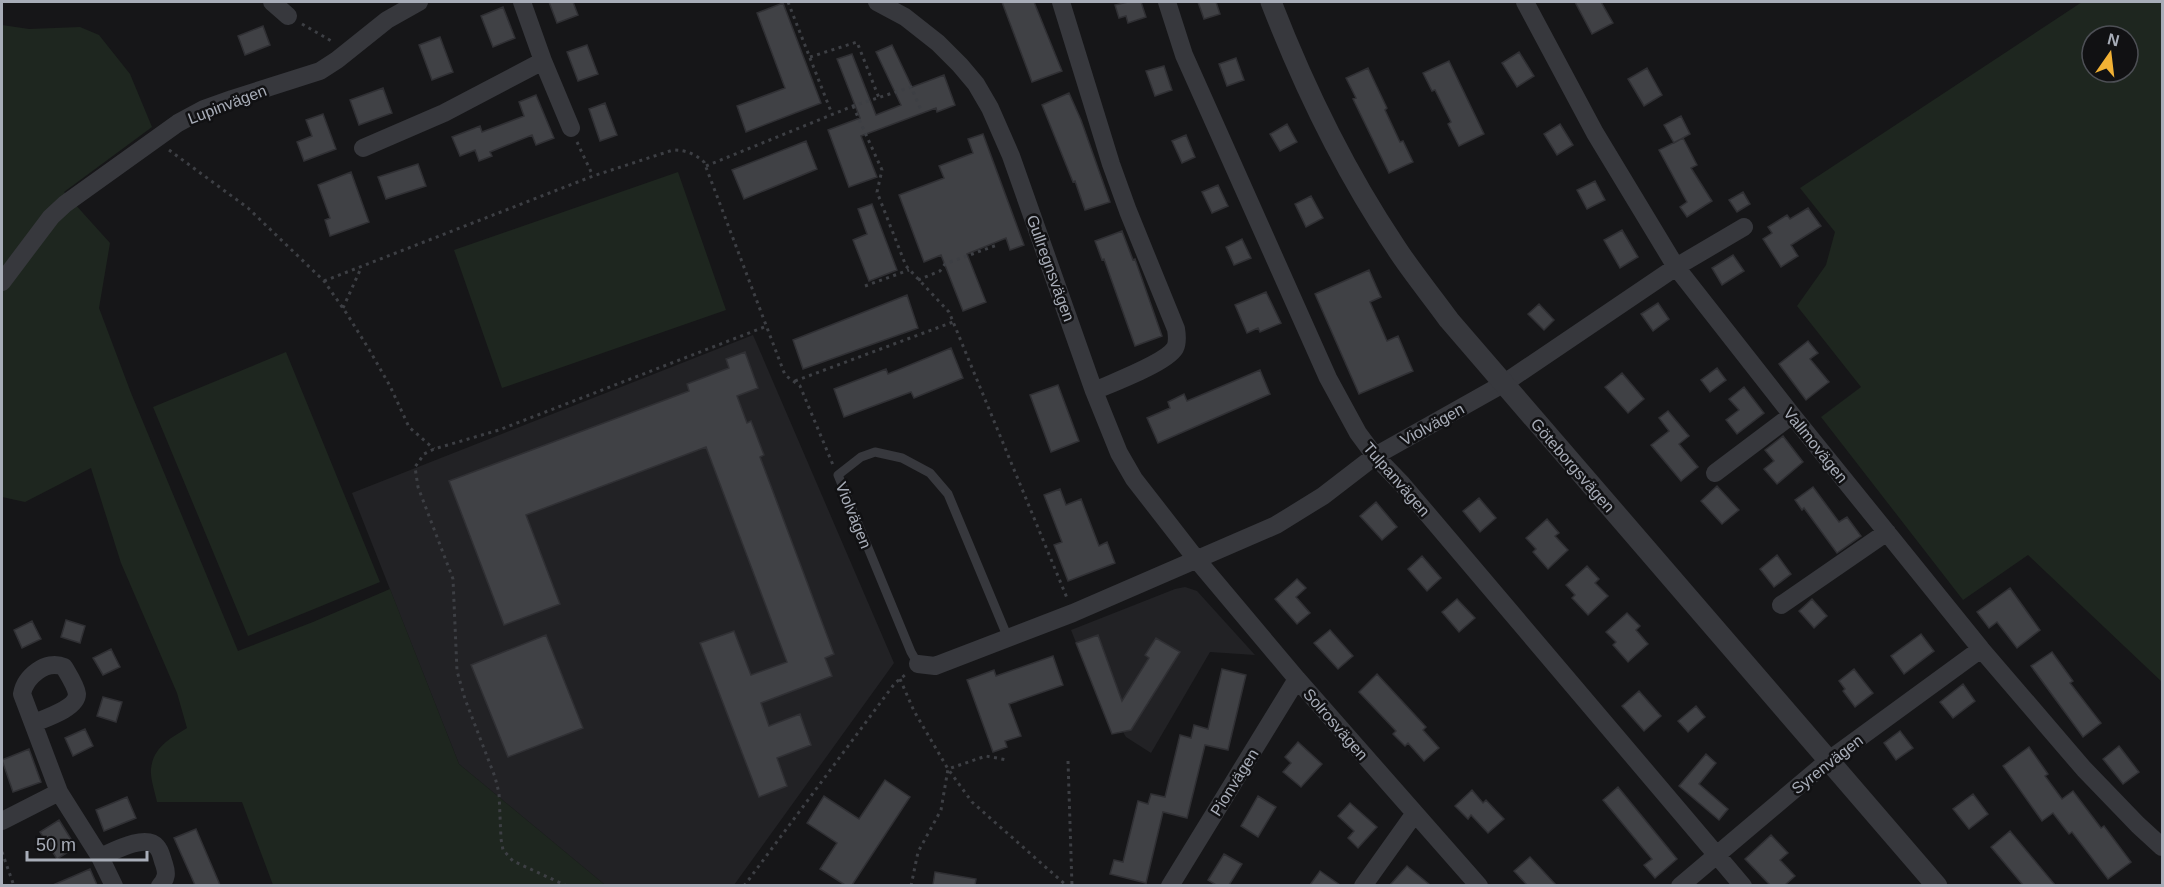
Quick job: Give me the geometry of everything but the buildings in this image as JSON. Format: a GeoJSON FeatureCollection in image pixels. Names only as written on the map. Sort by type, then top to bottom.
{"type":"FeatureCollection","features":[{"type":"Feature","properties":{"kind":"street"},"geometry":{"type":"LineString","coordinates":[[272,2],[288,16]]}},
{"type":"Feature","properties":{"kind":"street","name":"Lupinvägen"},"geometry":{"type":"LineString","coordinates":[[2,282],[51,217],[65,204],[178,123],[204,109],[320,71],[387,20],[419,2]]}},
{"type":"Feature","properties":{"kind":"street"},"geometry":{"type":"LineString","coordinates":[[522,2],[543,61],[571,128]]}},
{"type":"Feature","properties":{"kind":"street"},"geometry":{"type":"LineString","coordinates":[[1061,2],[1118,183],[1176,329],[1176,346],[1160,361],[1094,391]]}},
{"type":"Feature","properties":{"kind":"street","name":"Tulpanvägen"},"geometry":{"type":"LineString","coordinates":[[1167,2],[1184,56],[1328,378],[1358,433],[1375,456],[1402,484],[1743,885]]}},
{"type":"Feature","properties":{"kind":"street","name":"Göteborgsvägen"},"geometry":{"type":"LineString","coordinates":[[1270,2],[1290,50],[1355,183],[1395,247],[1449,320],[1937,885]]}},
{"type":"Feature","properties":{"kind":"street","name":"Vallmovägen"},"geometry":{"type":"LineString","coordinates":[[1525,2],[1595,133],[1676,267],[1792,416],[1981,649],[2084,769],[2138,825],[2163,847]]}},
{"type":"Feature","properties":{"kind":"street","name":"Gullregnsvägen"},"geometry":{"type":"LineString","coordinates":[[887,4],[923,30],[960,65],[976,84],[990,108],[1011,156],[1094,391],[1125,465],[1197,560]]}},
{"type":"Feature","properties":{"kind":"street"},"geometry":{"type":"LineString","coordinates":[[363,148],[444,113],[543,61]]}},
{"type":"Feature","properties":{"kind":"street","name":"Violvägen"},"geometry":{"type":"LineString","coordinates":[[918,664],[934,666],[1073,613],[1276,525],[1323,496],[1375,456],[1503,384],[1676,267],[1744,227]]}},
{"type":"Feature","properties":{"kind":"street"},"geometry":{"type":"LineString","coordinates":[[1714,473],[1792,416]]}},
{"type":"Feature","properties":{"kind":"street"},"geometry":{"type":"LineString","coordinates":[[1781,605],[1887,532]]}},
{"type":"Feature","properties":{"kind":"street","name":"Solrosvägen"},"geometry":{"type":"LineString","coordinates":[[1197,560],[1297,679],[1479,885]]}},
{"type":"Feature","properties":{"kind":"street","name":"Syrenvägen"},"geometry":{"type":"LineString","coordinates":[[1680,885],[1829,760],[1981,649]]}},
{"type":"Feature","properties":{"kind":"street","name":"Pionvägen"},"geometry":{"type":"LineString","coordinates":[[1170,885],[1297,679]]}},
{"type":"Feature","properties":{"kind":"street"},"geometry":{"type":"LineString","coordinates":[[34,723],[58,792],[100,856],[114,885]]}},
{"type":"Feature","properties":{"kind":"street"},"geometry":{"type":"LineString","coordinates":[[2,821],[58,792]]}},
{"type":"Feature","properties":{"kind":"street"},"geometry":{"type":"LineString","coordinates":[[1363,885],[1415,813]]}},
{"type":"Feature","properties":{"kind":"street"},"geometry":{"type":"LineString","coordinates":[[100,856],[134,843],[143,841],[151,843],[158,847],[166,872],[165,879],[160,885]]}},
{"type":"Feature","properties":{"kind":"lane","name":"Violvägen"},"geometry":{"type":"LineString","coordinates":[[918,664],[838,475],[861,457],[875,452],[902,458],[930,473],[948,494],[1008,638]]}},
{"type":"Feature","properties":{"kind":"path"},"geometry":{"type":"LineString","coordinates":[[788,2],[832,115]]}},
{"type":"Feature","properties":{"kind":"path"},"geometry":{"type":"LineString","coordinates":[[288,16],[348,51]]}},
{"type":"Feature","properties":{"kind":"path"},"geometry":{"type":"LineString","coordinates":[[809,58],[857,42],[879,98]]}},
{"type":"Feature","properties":{"kind":"path"},"geometry":{"type":"LineString","coordinates":[[706,166],[854,106],[912,87],[922,112]]}},
{"type":"Feature","properties":{"kind":"path"},"geometry":{"type":"LineString","coordinates":[[854,106],[882,170],[878,192],[906,266],[949,312],[1073,613]]}},
{"type":"Feature","properties":{"kind":"path"},"geometry":{"type":"LineString","coordinates":[[571,128],[593,176]]}},
{"type":"Feature","properties":{"kind":"path"},"geometry":{"type":"LineString","coordinates":[[157,139],[179,159],[262,220],[324,281],[390,386],[409,427],[434,449]]}},
{"type":"Feature","properties":{"kind":"path"},"geometry":{"type":"LineString","coordinates":[[324,281],[593,176],[673,150],[692,153],[706,166],[785,375],[800,386],[838,475]]}},
{"type":"Feature","properties":{"kind":"path"},"geometry":{"type":"LineString","coordinates":[[918,280],[940,271],[945,264],[997,245]]}},
{"type":"Feature","properties":{"kind":"path"},"geometry":{"type":"LineString","coordinates":[[343,308],[362,267]]}},
{"type":"Feature","properties":{"kind":"path"},"geometry":{"type":"LineString","coordinates":[[865,286],[909,270]]}},
{"type":"Feature","properties":{"kind":"path"},"geometry":{"type":"LineString","coordinates":[[794,382],[953,322]]}},
{"type":"Feature","properties":{"kind":"path"},"geometry":{"type":"LineString","coordinates":[[567,885],[513,861],[505,854],[501,845],[499,793],[495,777],[465,699],[457,671],[453,579],[415,473],[417,462],[424,454],[434,449],[499,430],[767,326]]}},
{"type":"Feature","properties":{"kind":"path"},"geometry":{"type":"LineString","coordinates":[[744,885],[895,683],[918,664]]}},
{"type":"Feature","properties":{"kind":"path"},"geometry":{"type":"LineString","coordinates":[[900,679],[914,711],[948,769],[972,802],[1067,885]]}},
{"type":"Feature","properties":{"kind":"path"},"geometry":{"type":"LineString","coordinates":[[948,769],[986,756],[1008,760]]}},
{"type":"Feature","properties":{"kind":"path"},"geometry":{"type":"LineString","coordinates":[[1068,761],[1072,885]]}},
{"type":"Feature","properties":{"kind":"path"},"geometry":{"type":"LineString","coordinates":[[910,885],[918,852],[940,810],[948,769]]}},
{"type":"Feature","properties":{"kind":"path"},"geometry":{"type":"LineString","coordinates":[[2,852],[14,885]]}},
{"type":"Feature","properties":{"kind":"shaded area"},"geometry":{"type":"Polygon","coordinates":[[[2082,2],[2162,2],[2162,682],[2028,555],[1963,600],[1821,417],[1861,387],[1797,306],[1826,265],[1835,232],[1800,188],[2082,2]]]}},
{"type":"Feature","properties":{"kind":"shaded area"},"geometry":{"type":"Polygon","coordinates":[[[2,25],[29,29],[80,27],[99,35],[130,74],[152,127],[64,192],[110,243],[99,308],[131,393],[238,651],[390,589],[459,764],[605,885],[273,885],[242,802],[157,802],[151,777],[152,761],[164,744],[187,728],[177,693],[121,563],[91,468],[25,502],[2,497],[2,25]]]}},
{"type":"Feature","properties":{"kind":"shaded area"},"geometry":{"type":"Polygon","coordinates":[[[678,172],[726,310],[502,388],[454,250],[678,172]]]}},
{"type":"Feature","properties":{"kind":"shaded area"},"geometry":{"type":"Polygon","coordinates":[[[753,335],[894,663],[734,885],[605,885],[459,764],[352,493],[753,335]]]}},
{"type":"Feature","properties":{"kind":"shaded area"},"geometry":{"type":"Polygon","coordinates":[[[286,352],[380,582],[248,636],[153,407],[286,352]]]}},
{"type":"Feature","properties":{"kind":"shaded area"},"geometry":{"type":"Polygon","coordinates":[[[1185,587],[1197,591],[1255,655],[1210,652],[1151,753],[1126,737],[1123,732],[1112,734],[1071,630],[1185,587]]]}}]}
